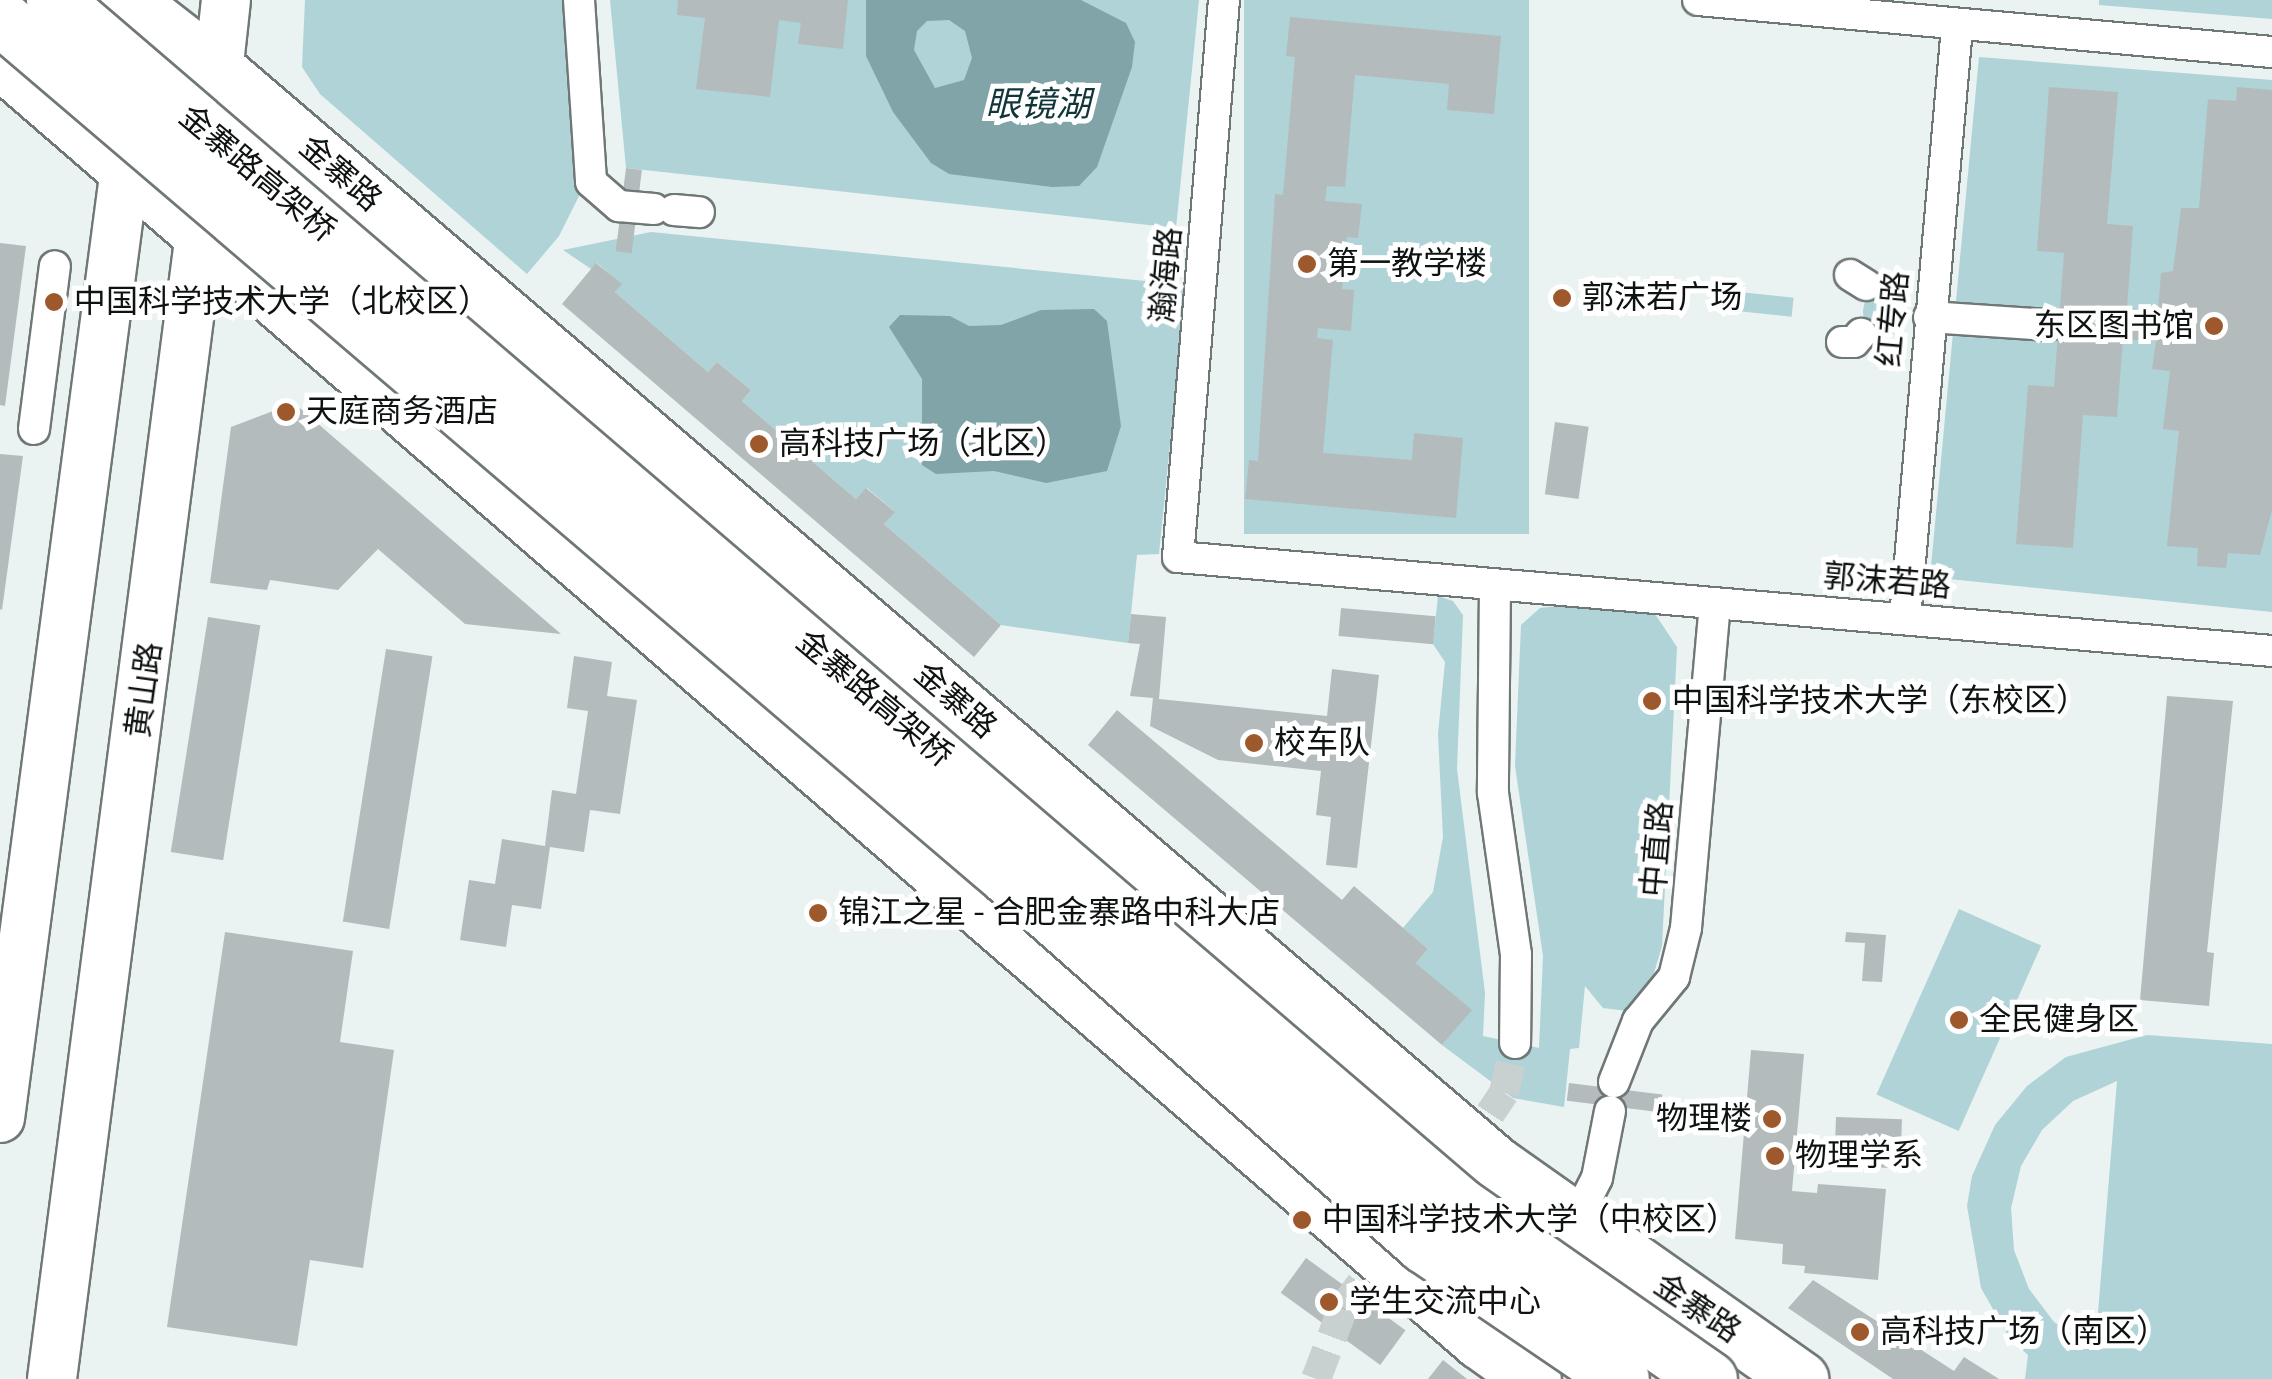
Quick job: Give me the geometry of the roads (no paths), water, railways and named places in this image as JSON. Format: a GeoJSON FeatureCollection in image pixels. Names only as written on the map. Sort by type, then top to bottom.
{"type":"FeatureCollection","features":[{"type":"Feature","properties":{"kind":"highway","name":"金寨路高架桥"},"geometry":{"type":"LineString","coordinates":[[54,0],[1458,1204],[1708,1379]]}},
{"type":"Feature","properties":{"kind":"highway","name":"金寨路"},"geometry":{"type":"LineString","coordinates":[[138,4],[1439,1117],[1575,1225],[1800,1379]]}},
{"type":"Feature","properties":{"kind":"highway","name":"金寨路高架桥"},"geometry":{"type":"LineString","coordinates":[[0,17],[1009,878],[1424,1245],[1621,1379]]}},
{"type":"Feature","properties":{"kind":"highway"},"geometry":{"type":"LineString","coordinates":[[0,60],[1480,1341],[1532,1379]]}},
{"type":"Feature","properties":{"kind":"main road","name":"黄山路"},"geometry":{"type":"LineString","coordinates":[[52,1379],[201,233],[226,0]]}},
{"type":"Feature","properties":{"kind":"main road"},"geometry":{"type":"LineString","coordinates":[[0,1118],[126,168],[138,4]]}},
{"type":"Feature","properties":{"kind":"street"},"geometry":{"type":"LineString","coordinates":[[579,0],[591,182],[619,206],[676,210]]}},
{"type":"Feature","properties":{"kind":"street","name":"瀚海路"},"geometry":{"type":"LineString","coordinates":[[1178,556],[1224,0]]}},
{"type":"Feature","properties":{"kind":"street"},"geometry":{"type":"LineString","coordinates":[[1698,0],[1956,27],[2272,52]]}},
{"type":"Feature","properties":{"kind":"street","name":"红专路"},"geometry":{"type":"LineString","coordinates":[[1905,618],[1956,27]]}},
{"type":"Feature","properties":{"kind":"street"},"geometry":{"type":"LineString","coordinates":[[34,428],[55,266]]}},
{"type":"Feature","properties":{"kind":"street"},"geometry":{"type":"LineString","coordinates":[[1929,317],[2049,325]]}},
{"type":"Feature","properties":{"kind":"street","name":"郭沫若路"},"geometry":{"type":"LineString","coordinates":[[1178,556],[1495,587],[2272,651]]}},
{"type":"Feature","properties":{"kind":"street"},"geometry":{"type":"LineString","coordinates":[[1495,587],[1493,793],[1516,954],[1515,1043]]}},
{"type":"Feature","properties":{"kind":"street","name":"中直路"},"geometry":{"type":"LineString","coordinates":[[1480,1341],[1575,1225],[1597,1178],[1612,1096],[1638,1020],[1674,977],[1686,928],[1715,603]]}},
{"type":"Feature","properties":{"kind":"water","name":"眼镜湖"},"geometry":{"type":"Polygon","coordinates":[[[866,0],[1081,0],[1126,23],[1135,42],[1132,67],[1097,167],[1079,186],[1052,187],[949,174],[931,163],[893,112],[866,56],[866,0]],[[949,20],[927,21],[917,31],[914,50],[935,88],[964,80],[972,58],[965,31],[949,20]]]}},
{"type":"Feature","properties":{"kind":"water"},"geometry":{"type":"Polygon","coordinates":[[[1611,281],[1684,287],[1682,304],[1610,298],[1611,281]]]}},
{"type":"Feature","properties":{"kind":"water"},"geometry":{"type":"Polygon","coordinates":[[[1094,309],[1107,321],[1121,426],[1107,471],[1046,483],[994,471],[936,474],[922,465],[922,379],[889,327],[900,315],[950,316],[969,326],[1001,325],[1041,310],[1094,309]]]}},
{"type":"Feature","properties":{"kind":"tunnel"},"geometry":{"type":"LineString","coordinates":[[1465,1151],[1504,1093],[1515,1043]]}},
{"type":"Feature","properties":{"kind":"tunnel"},"geometry":{"type":"LineString","coordinates":[[1316,1379],[1343,1308],[1389,1246]]}},
{"type":"Feature","properties":{"kind":"place","name":"第一教学楼"},"geometry":{"type":"Point","coordinates":[1307,264]}},
{"type":"Feature","properties":{"kind":"place","name":"郭沫若广场"},"geometry":{"type":"Point","coordinates":[1562,298]}},
{"type":"Feature","properties":{"kind":"place","name":"中国科学技术大学（北校区）"},"geometry":{"type":"Point","coordinates":[54,302]}},
{"type":"Feature","properties":{"kind":"place","name":"东区图书馆"},"geometry":{"type":"Point","coordinates":[2214,326]}},
{"type":"Feature","properties":{"kind":"place","name":"天庭商务酒店"},"geometry":{"type":"Point","coordinates":[286,412]}},
{"type":"Feature","properties":{"kind":"place","name":"高科技广场（北区）"},"geometry":{"type":"Point","coordinates":[759,444]}},
{"type":"Feature","properties":{"kind":"place","name":"中国科学技术大学（东校区）"},"geometry":{"type":"Point","coordinates":[1652,701]}},
{"type":"Feature","properties":{"kind":"place","name":"校车队"},"geometry":{"type":"Point","coordinates":[1254,743]}},
{"type":"Feature","properties":{"kind":"place","name":"锦江之星 - 合肥金寨路中科大店"},"geometry":{"type":"Point","coordinates":[818,913]}},
{"type":"Feature","properties":{"kind":"place","name":"全民健身区"},"geometry":{"type":"Point","coordinates":[1959,1020]}},
{"type":"Feature","properties":{"kind":"place","name":"物理楼"},"geometry":{"type":"Point","coordinates":[1772,1119]}},
{"type":"Feature","properties":{"kind":"place","name":"物理学系"},"geometry":{"type":"Point","coordinates":[1775,1156]}},
{"type":"Feature","properties":{"kind":"place","name":"中国科学技术大学（中校区）"},"geometry":{"type":"Point","coordinates":[1302,1220]}},
{"type":"Feature","properties":{"kind":"place","name":"学生交流中心"},"geometry":{"type":"Point","coordinates":[1329,1302]}},
{"type":"Feature","properties":{"kind":"place","name":"高科技广场（南区）"},"geometry":{"type":"Point","coordinates":[1860,1332]}}]}
